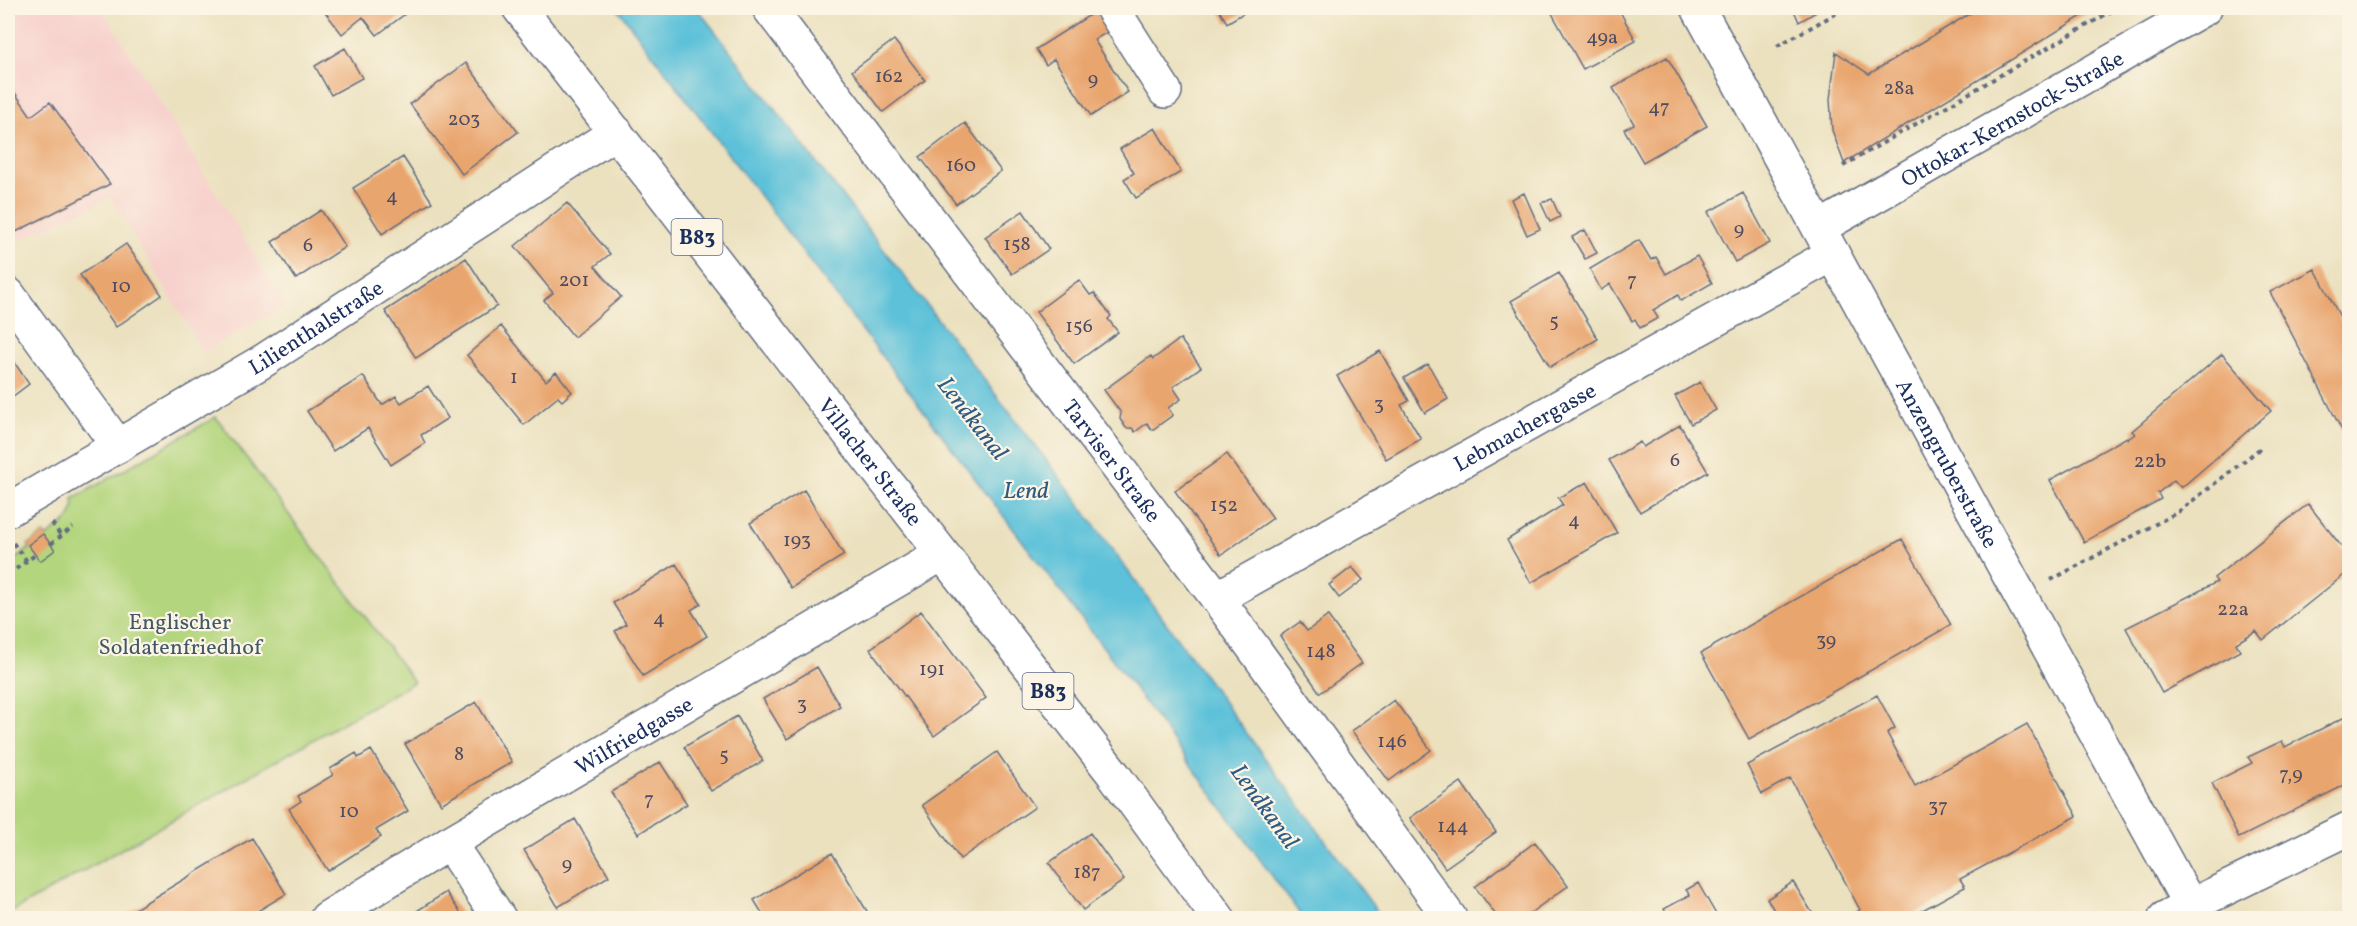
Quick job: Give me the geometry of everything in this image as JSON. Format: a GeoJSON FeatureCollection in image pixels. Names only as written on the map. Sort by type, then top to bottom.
{"type":"FeatureCollection","features":[{"type":"Feature","properties":{"kind":"street","name":"Villacher Straße"},"geometry":{"type":"LineString","coordinates":[[519,8],[1114,775],[1218,918]]}},
{"type":"Feature","properties":{"kind":"street","name":"Tarviser Straße"},"geometry":{"type":"LineString","coordinates":[[770,8],[1217,598],[1450,918]]}},
{"type":"Feature","properties":{"kind":"street"},"geometry":{"type":"LineString","coordinates":[[1112,8],[1165,91]]}},
{"type":"Feature","properties":{"kind":"street","name":"Anzengruberstraße"},"geometry":{"type":"LineString","coordinates":[[1698,8],[2020,597],[2184,914]]}},
{"type":"Feature","properties":{"kind":"street","name":"Ottokar-Kernstock-Straße"},"geometry":{"type":"LineString","coordinates":[[1826,241],[2205,8]]}},
{"type":"Feature","properties":{"kind":"street","name":"Lilienthalstraße"},"geometry":{"type":"LineString","coordinates":[[8,510],[263,361],[616,132]]}},
{"type":"Feature","properties":{"kind":"street","name":"Lebmachergasse"},"geometry":{"type":"LineString","coordinates":[[1217,598],[1826,241]]}},
{"type":"Feature","properties":{"kind":"street"},"geometry":{"type":"LineString","coordinates":[[8,294],[118,446]]}},
{"type":"Feature","properties":{"kind":"street","name":"Wilfriedgasse"},"geometry":{"type":"LineString","coordinates":[[327,918],[449,843],[942,554]]}},
{"type":"Feature","properties":{"kind":"street"},"geometry":{"type":"LineString","coordinates":[[2184,914],[2349,828]]}},
{"type":"Feature","properties":{"kind":"street"},"geometry":{"type":"LineString","coordinates":[[449,843],[499,918]]}},
{"type":"Feature","properties":{"kind":"path"},"geometry":{"type":"LineString","coordinates":[[1777,46],[1846,8]]}},
{"type":"Feature","properties":{"kind":"path"},"geometry":{"type":"LineString","coordinates":[[1843,166],[2117,8]]}},
{"type":"Feature","properties":{"kind":"path"},"geometry":{"type":"LineString","coordinates":[[2020,597],[2178,512],[2262,447]]}},
{"type":"Feature","properties":{"kind":"path"},"geometry":{"type":"LineString","coordinates":[[51,544],[73,527]]}},
{"type":"Feature","properties":{"kind":"path"},"geometry":{"type":"LineString","coordinates":[[8,535],[27,561]]}},
{"type":"Feature","properties":{"kind":"path"},"geometry":{"type":"LineString","coordinates":[[16,569],[35,555]]}},
{"type":"Feature","properties":{"kind":"shaded area"},"geometry":{"type":"Polygon","coordinates":[[[8,8],[102,8],[286,306],[203,352],[111,198],[8,245],[8,8]]]}},
{"type":"Feature","properties":{"kind":"green space","name":"Englischer Soldatenfriedhof"},"geometry":{"type":"Polygon","coordinates":[[[216,417],[414,682],[13,911],[8,904],[8,564],[30,548],[28,545],[43,534],[46,537],[70,517],[74,506],[73,499],[216,417]]]}},
{"type":"Feature","properties":{"kind":"water","name":"Lend"},"geometry":{"type":"Polygon","coordinates":[[[617,8],[697,8],[1054,470],[1382,918],[1303,918],[1132,685],[617,8]]]}},
{"type":"Feature","properties":{"kind":"building"},"geometry":{"type":"Polygon","coordinates":[[[322,8],[413,8],[377,35],[363,17],[342,34],[322,8]]]}},
{"type":"Feature","properties":{"kind":"building"},"geometry":{"type":"Polygon","coordinates":[[[1218,8],[1252,8],[1227,23],[1218,8]]]}},
{"type":"Feature","properties":{"kind":"building"},"geometry":{"type":"Polygon","coordinates":[[[1549,8],[1618,8],[1636,41],[1583,69],[1549,8]]]}},
{"type":"Feature","properties":{"kind":"building"},"geometry":{"type":"Polygon","coordinates":[[[1793,8],[1823,8],[1799,22],[1793,8]]]}},
{"type":"Feature","properties":{"kind":"building"},"geometry":{"type":"Polygon","coordinates":[[[1979,8],[2095,8],[1844,163],[1832,130],[1830,99],[1836,52],[1869,74],[1979,8]]]}},
{"type":"Feature","properties":{"kind":"building"},"geometry":{"type":"Polygon","coordinates":[[[1096,11],[1109,31],[1094,40],[1128,92],[1091,116],[1054,59],[1046,65],[1036,49],[1096,11]]]}},
{"type":"Feature","properties":{"kind":"building"},"geometry":{"type":"Polygon","coordinates":[[[894,40],[925,80],[883,112],[852,71],[894,40]]]}},
{"type":"Feature","properties":{"kind":"building"},"geometry":{"type":"Polygon","coordinates":[[[345,48],[362,78],[331,95],[315,66],[345,48]]]}},
{"type":"Feature","properties":{"kind":"building"},"geometry":{"type":"Polygon","coordinates":[[[1667,57],[1707,126],[1643,162],[1624,129],[1634,124],[1613,88],[1667,57]]]}},
{"type":"Feature","properties":{"kind":"building"},"geometry":{"type":"Polygon","coordinates":[[[466,63],[518,132],[462,174],[410,104],[466,63]]]}},
{"type":"Feature","properties":{"kind":"building"},"geometry":{"type":"Polygon","coordinates":[[[8,83],[31,116],[50,102],[110,184],[8,236],[8,83]]]}},
{"type":"Feature","properties":{"kind":"building"},"geometry":{"type":"Polygon","coordinates":[[[965,123],[1001,171],[956,204],[920,157],[965,123]]]}},
{"type":"Feature","properties":{"kind":"building"},"geometry":{"type":"Polygon","coordinates":[[[1155,128],[1181,172],[1136,198],[1124,179],[1134,173],[1120,149],[1155,128]]]}},
{"type":"Feature","properties":{"kind":"building"},"geometry":{"type":"Polygon","coordinates":[[[403,157],[432,202],[382,234],[353,188],[403,157]]]}},
{"type":"Feature","properties":{"kind":"building"},"geometry":{"type":"Polygon","coordinates":[[[1524,193],[1540,229],[1527,235],[1511,199],[1524,193]]]}},
{"type":"Feature","properties":{"kind":"building"},"geometry":{"type":"Polygon","coordinates":[[[1743,193],[1770,243],[1735,262],[1708,212],[1743,193]]]}},
{"type":"Feature","properties":{"kind":"building"},"geometry":{"type":"Polygon","coordinates":[[[1552,199],[1560,217],[1550,222],[1541,203],[1552,199]]]}},
{"type":"Feature","properties":{"kind":"building"},"geometry":{"type":"Polygon","coordinates":[[[567,203],[610,254],[595,266],[621,297],[574,337],[544,300],[553,293],[515,246],[567,203]]]}},
{"type":"Feature","properties":{"kind":"building"},"geometry":{"type":"Polygon","coordinates":[[[321,210],[345,247],[296,279],[272,242],[321,210]]]}},
{"type":"Feature","properties":{"kind":"building"},"geometry":{"type":"Polygon","coordinates":[[[1023,211],[1049,249],[1012,274],[985,237],[1023,211]]]}},
{"type":"Feature","properties":{"kind":"building"},"geometry":{"type":"Polygon","coordinates":[[[1585,230],[1597,253],[1585,259],[1572,237],[1585,230]]]}},
{"type":"Feature","properties":{"kind":"building"},"geometry":{"type":"Polygon","coordinates":[[[1639,240],[1651,260],[1656,257],[1666,274],[1697,256],[1712,283],[1681,301],[1678,295],[1653,310],[1658,318],[1640,328],[1635,319],[1632,321],[1610,284],[1601,290],[1590,269],[1639,240]]]}},
{"type":"Feature","properties":{"kind":"building"},"geometry":{"type":"Polygon","coordinates":[[[126,244],[162,295],[116,327],[80,275],[126,244]]]}},
{"type":"Feature","properties":{"kind":"building"},"geometry":{"type":"Polygon","coordinates":[[[466,258],[497,306],[416,358],[385,311],[466,258]]]}},
{"type":"Feature","properties":{"kind":"building"},"geometry":{"type":"Polygon","coordinates":[[[2315,269],[2349,334],[2349,444],[2270,292],[2315,269]]]}},
{"type":"Feature","properties":{"kind":"building"},"geometry":{"type":"Polygon","coordinates":[[[1559,273],[1598,339],[1550,367],[1511,301],[1559,273]]]}},
{"type":"Feature","properties":{"kind":"building"},"geometry":{"type":"Polygon","coordinates":[[[1079,280],[1090,295],[1094,293],[1111,316],[1108,319],[1118,332],[1074,364],[1036,312],[1079,280]]]}},
{"type":"Feature","properties":{"kind":"building"},"geometry":{"type":"Polygon","coordinates":[[[501,326],[546,381],[556,372],[572,392],[562,401],[558,397],[524,425],[467,355],[501,326]]]}},
{"type":"Feature","properties":{"kind":"building"},"geometry":{"type":"Polygon","coordinates":[[[1180,339],[1201,367],[1173,387],[1181,399],[1168,408],[1173,415],[1152,430],[1147,423],[1135,432],[1132,428],[1126,428],[1120,419],[1121,413],[1104,390],[1151,356],[1153,359],[1180,339]]]}},
{"type":"Feature","properties":{"kind":"building"},"geometry":{"type":"Polygon","coordinates":[[[1380,351],[1409,401],[1401,405],[1421,439],[1386,459],[1337,376],[1380,351]]]}},
{"type":"Feature","properties":{"kind":"building"},"geometry":{"type":"Polygon","coordinates":[[[8,353],[29,384],[8,400],[8,353]]]}},
{"type":"Feature","properties":{"kind":"building"},"geometry":{"type":"Polygon","coordinates":[[[2222,354],[2271,411],[2181,488],[2174,480],[2158,493],[2161,499],[2084,542],[2050,480],[2135,434],[2132,431],[2222,354]]]}},
{"type":"Feature","properties":{"kind":"building"},"geometry":{"type":"Polygon","coordinates":[[[1428,364],[1448,399],[1425,413],[1404,378],[1428,364]]]}},
{"type":"Feature","properties":{"kind":"building"},"geometry":{"type":"Polygon","coordinates":[[[363,376],[382,405],[396,396],[401,403],[428,386],[448,418],[421,435],[425,443],[391,465],[368,428],[333,451],[307,411],[363,376]]]}},
{"type":"Feature","properties":{"kind":"building"},"geometry":{"type":"Polygon","coordinates":[[[1700,382],[1716,410],[1691,424],[1675,396],[1700,382]]]}},
{"type":"Feature","properties":{"kind":"building"},"geometry":{"type":"Polygon","coordinates":[[[1680,425],[1708,472],[1640,512],[1609,460],[1640,442],[1643,447],[1680,425]]]}},
{"type":"Feature","properties":{"kind":"building"},"geometry":{"type":"Polygon","coordinates":[[[1227,454],[1273,518],[1221,555],[1175,491],[1227,454]]]}},
{"type":"Feature","properties":{"kind":"building"},"geometry":{"type":"Polygon","coordinates":[[[1587,482],[1617,533],[1531,583],[1507,540],[1563,505],[1558,498],[1587,482]]]}},
{"type":"Feature","properties":{"kind":"building"},"geometry":{"type":"Polygon","coordinates":[[[804,490],[844,555],[791,588],[750,523],[804,490]]]}},
{"type":"Feature","properties":{"kind":"building"},"geometry":{"type":"Polygon","coordinates":[[[2308,504],[2349,556],[2349,571],[2263,640],[2256,631],[2236,643],[2240,651],[2162,693],[2126,628],[2217,582],[2214,578],[2308,504]]]}},
{"type":"Feature","properties":{"kind":"building"},"geometry":{"type":"Polygon","coordinates":[[[43,534],[55,550],[40,561],[28,545],[43,534]]]}},
{"type":"Feature","properties":{"kind":"building"},"geometry":{"type":"Polygon","coordinates":[[[1902,539],[1951,625],[1749,739],[1701,653],[1902,539]]]}},
{"type":"Feature","properties":{"kind":"building"},"geometry":{"type":"Polygon","coordinates":[[[676,564],[701,604],[691,610],[707,636],[643,676],[615,631],[626,624],[613,603],[676,564]]]}},
{"type":"Feature","properties":{"kind":"building"},"geometry":{"type":"Polygon","coordinates":[[[1352,567],[1363,580],[1339,598],[1329,585],[1352,567]]]}},
{"type":"Feature","properties":{"kind":"building"},"geometry":{"type":"Polygon","coordinates":[[[921,611],[986,698],[934,736],[870,649],[921,611]]]}},
{"type":"Feature","properties":{"kind":"building"},"geometry":{"type":"Polygon","coordinates":[[[1328,616],[1362,663],[1320,693],[1280,636],[1300,622],[1307,631],[1328,616]]]}},
{"type":"Feature","properties":{"kind":"building"},"geometry":{"type":"Polygon","coordinates":[[[817,667],[840,706],[787,739],[763,699],[817,667]]]}},
{"type":"Feature","properties":{"kind":"building"},"geometry":{"type":"Polygon","coordinates":[[[1877,695],[1895,728],[1887,733],[1915,786],[2027,724],[2077,816],[1960,879],[1965,887],[1908,918],[1847,918],[1860,910],[1790,778],[1762,794],[1747,765],[1877,695]]]}},
{"type":"Feature","properties":{"kind":"building"},"geometry":{"type":"Polygon","coordinates":[[[1394,700],[1431,750],[1389,781],[1352,731],[1394,700]]]}},
{"type":"Feature","properties":{"kind":"building"},"geometry":{"type":"Polygon","coordinates":[[[476,702],[512,762],[441,804],[405,744],[476,702]]]}},
{"type":"Feature","properties":{"kind":"building"},"geometry":{"type":"Polygon","coordinates":[[[2349,715],[2349,783],[2239,838],[2212,783],[2252,763],[2248,757],[2282,741],[2285,747],[2349,715]]]}},
{"type":"Feature","properties":{"kind":"building"},"geometry":{"type":"Polygon","coordinates":[[[737,716],[763,761],[711,791],[684,747],[737,716]]]}},
{"type":"Feature","properties":{"kind":"building"},"geometry":{"type":"Polygon","coordinates":[[[371,750],[408,811],[376,830],[381,837],[328,871],[289,809],[301,801],[298,796],[333,775],[330,769],[356,753],[358,758],[371,750]]]}},
{"type":"Feature","properties":{"kind":"building"},"geometry":{"type":"Polygon","coordinates":[[[997,752],[1035,807],[960,859],[922,805],[997,752]]]}},
{"type":"Feature","properties":{"kind":"building"},"geometry":{"type":"Polygon","coordinates":[[[660,762],[687,804],[638,834],[611,792],[660,762]]]}},
{"type":"Feature","properties":{"kind":"building"},"geometry":{"type":"Polygon","coordinates":[[[1461,782],[1496,832],[1445,868],[1410,818],[1461,782]]]}},
{"type":"Feature","properties":{"kind":"building"},"geometry":{"type":"Polygon","coordinates":[[[575,819],[609,876],[558,907],[524,850],[575,819]]]}},
{"type":"Feature","properties":{"kind":"building"},"geometry":{"type":"Polygon","coordinates":[[[1090,833],[1124,880],[1083,910],[1049,863],[1090,833]]]}},
{"type":"Feature","properties":{"kind":"building"},"geometry":{"type":"Polygon","coordinates":[[[252,838],[286,894],[246,918],[120,918],[252,838]]]}},
{"type":"Feature","properties":{"kind":"building"},"geometry":{"type":"Polygon","coordinates":[[[1535,842],[1568,886],[1523,918],[1498,918],[1475,887],[1535,842]]]}},
{"type":"Feature","properties":{"kind":"building"},"geometry":{"type":"Polygon","coordinates":[[[832,853],[868,913],[859,918],[765,918],[754,900],[832,853]]]}},
{"type":"Feature","properties":{"kind":"building"},"geometry":{"type":"Polygon","coordinates":[[[1793,882],[1813,914],[1805,918],[1779,918],[1767,899],[1793,882]]]}},
{"type":"Feature","properties":{"kind":"building"},"geometry":{"type":"Polygon","coordinates":[[[1698,883],[1718,918],[1669,918],[1664,909],[1690,895],[1686,890],[1698,883]]]}},
{"type":"Feature","properties":{"kind":"building"},"geometry":{"type":"Polygon","coordinates":[[[446,892],[464,918],[406,918],[446,892]]]}},
{"type":"Feature","properties":{"kind":"water label","name":"Lendkanal"},"geometry":{"type":"Point","coordinates":[973,418]}},
{"type":"Feature","properties":{"kind":"water label","name":"Lendkanal"},"geometry":{"type":"Point","coordinates":[1265,806]}}]}
